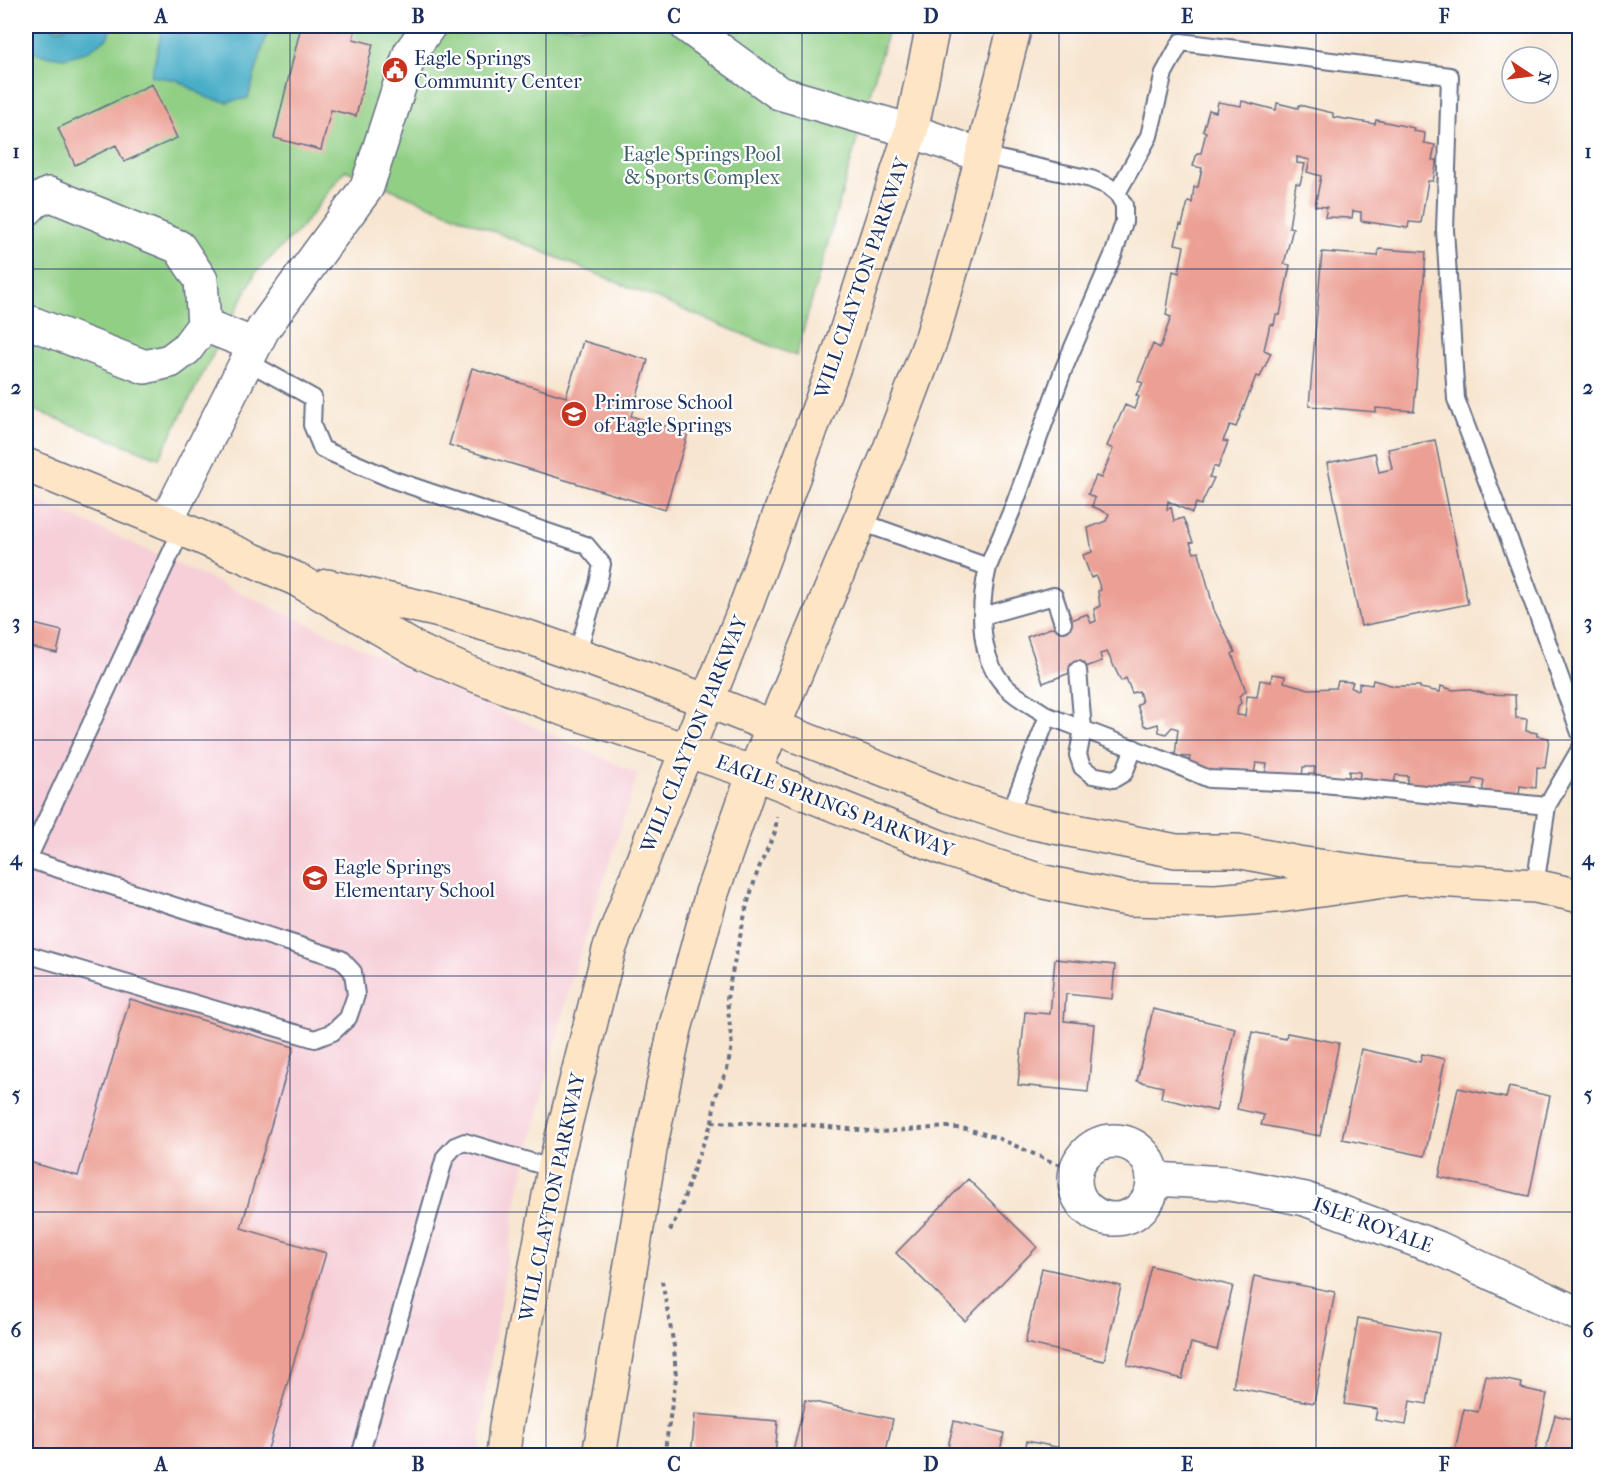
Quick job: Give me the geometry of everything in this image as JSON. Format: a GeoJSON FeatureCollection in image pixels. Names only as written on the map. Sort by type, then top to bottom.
{"type":"FeatureCollection","features":[{"type":"Feature","properties":{"kind":"main road","name":"WILL CLAYTON PARKWAY"},"geometry":{"type":"LineString","coordinates":[[503,1455],[506,1426],[554,1169],[609,950],[652,836],[744,611],[838,356],[911,131],[933,26]]}},
{"type":"Feature","properties":{"kind":"main road"},"geometry":{"type":"LineString","coordinates":[[599,1455],[651,1144],[675,1029],[712,893],[754,773],[889,451],[932,337],[964,227],[1015,26]]}},
{"type":"Feature","properties":{"kind":"main road","name":"EAGLE SPRINGS PARKWAY"},"geometry":{"type":"LineString","coordinates":[[26,465],[174,525],[296,579],[421,652],[561,708],[754,773],[950,851],[1044,882],[1127,899],[1216,901],[1275,896],[1405,878]]}},
{"type":"Feature","properties":{"kind":"main road","name":"EAGLE SPRINGS PARKWAY"},"geometry":{"type":"LineString","coordinates":[[296,579],[444,612],[531,638],[708,701],[949,796],[1025,821],[1176,851],[1237,851],[1405,878],[1535,886],[1580,896]]}},
{"type":"Feature","properties":{"kind":"street"},"geometry":{"type":"LineString","coordinates":[[174,525],[263,329],[367,187],[410,54],[429,26]]}},
{"type":"Feature","properties":{"kind":"street"},"geometry":{"type":"LineString","coordinates":[[687,26],[779,93],[981,154]]}},
{"type":"Feature","properties":{"kind":"street"},"geometry":{"type":"LineString","coordinates":[[26,210],[34,202],[49,194],[179,247],[201,280],[204,325],[186,349],[170,361],[146,367],[26,321]]}},
{"type":"Feature","properties":{"kind":"street"},"geometry":{"type":"LineString","coordinates":[[204,325],[251,353]]}},
{"type":"Feature","properties":{"kind":"street"},"geometry":{"type":"LineString","coordinates":[[1106,1141],[1119,1141],[1133,1145],[1151,1165],[1154,1179],[1152,1191],[1139,1212],[1128,1218],[1115,1220],[1103,1218],[1092,1213],[1083,1205],[1077,1194],[1074,1182],[1076,1168],[1083,1156],[1093,1147],[1106,1141]]}},
{"type":"Feature","properties":{"kind":"street","name":"ISLE ROYALE"},"geometry":{"type":"LineString","coordinates":[[1154,1179],[1226,1184],[1305,1199],[1438,1248],[1580,1315]]}},
{"type":"Feature","properties":{"kind":"lane"},"geometry":{"type":"LineString","coordinates":[[1117,193],[1149,136],[1164,73],[1181,42],[1450,76],[1445,230],[1456,399],[1580,733]]}},
{"type":"Feature","properties":{"kind":"lane"},"geometry":{"type":"LineString","coordinates":[[981,154],[1090,179],[1108,186],[1117,193],[1124,205],[1124,222],[1114,253],[1064,368],[1015,503],[988,567],[983,588],[982,616],[987,654],[999,679],[1010,690],[1048,716],[1209,779],[1323,784],[1547,806]]}},
{"type":"Feature","properties":{"kind":"lane"},"geometry":{"type":"LineString","coordinates":[[251,353],[313,398],[312,425],[322,449],[394,480],[586,545],[602,564],[577,654]]}},
{"type":"Feature","properties":{"kind":"lane"},"geometry":{"type":"LineString","coordinates":[[858,521],[988,567]]}},
{"type":"Feature","properties":{"kind":"lane"},"geometry":{"type":"LineString","coordinates":[[26,954],[315,1039],[333,1032],[348,1018],[356,995],[353,972],[340,959],[26,861],[174,525]]}},
{"type":"Feature","properties":{"kind":"lane"},"geometry":{"type":"LineString","coordinates":[[982,616],[1054,596],[1063,623]]}},
{"type":"Feature","properties":{"kind":"lane"},"geometry":{"type":"LineString","coordinates":[[1078,670],[1083,729],[1078,755],[1082,767],[1092,775],[1114,779],[1124,773],[1134,748]]}},
{"type":"Feature","properties":{"kind":"lane"},"geometry":{"type":"LineString","coordinates":[[1009,816],[1048,716]]}},
{"type":"Feature","properties":{"kind":"lane"},"geometry":{"type":"LineString","coordinates":[[1535,886],[1547,806],[1580,749]]}},
{"type":"Feature","properties":{"kind":"lane"},"geometry":{"type":"LineString","coordinates":[[360,1455],[445,1157],[455,1146],[465,1143],[554,1169]]}},
{"type":"Feature","properties":{"kind":"path"},"geometry":{"type":"LineString","coordinates":[[667,1237],[681,1210],[727,1069],[732,1046],[727,999],[730,982],[758,870],[774,832],[783,786]]}},
{"type":"Feature","properties":{"kind":"path"},"geometry":{"type":"LineString","coordinates":[[711,1122],[809,1125],[879,1132],[947,1127],[968,1129],[998,1138],[1054,1163],[1076,1168]]}},
{"type":"Feature","properties":{"kind":"path"},"geometry":{"type":"LineString","coordinates":[[660,1271],[674,1346],[676,1378],[664,1455]]}},
{"type":"Feature","properties":{"kind":"shaded area","name":"Eagle Springs Elementary School"},"geometry":{"type":"Polygon","coordinates":[[[26,495],[638,774],[571,982],[518,1194],[487,1383],[479,1455],[26,1456],[26,495]]]}},
{"type":"Feature","properties":{"kind":"green space","name":"Eagle Springs Pool & Sports Complex"},"geometry":{"type":"Polygon","coordinates":[[[26,26],[889,26],[796,356],[345,170],[301,228],[256,272],[159,458],[26,407],[26,26]]]}},
{"type":"Feature","properties":{"kind":"water"},"geometry":{"type":"Polygon","coordinates":[[[30,26],[51,26],[56,29],[66,26],[112,26],[107,38],[86,52],[64,58],[37,54],[26,43],[30,26]]]}},
{"type":"Feature","properties":{"kind":"water"},"geometry":{"type":"Polygon","coordinates":[[[163,26],[269,26],[248,98],[227,102],[208,98],[177,80],[151,76],[163,26]]]}},
{"type":"Feature","properties":{"kind":"building"},"geometry":{"type":"Polygon","coordinates":[[[301,26],[356,26],[353,39],[373,44],[356,116],[331,110],[321,150],[274,138],[301,26]]]}},
{"type":"Feature","properties":{"kind":"building"},"geometry":{"type":"Polygon","coordinates":[[[152,84],[177,138],[124,162],[116,145],[75,165],[58,128],[152,84]]]}},
{"type":"Feature","properties":{"kind":"building"},"geometry":{"type":"Polygon","coordinates":[[[1242,101],[1276,110],[1277,103],[1298,108],[1299,105],[1333,113],[1333,117],[1375,124],[1376,120],[1414,128],[1413,131],[1425,133],[1424,143],[1435,145],[1432,160],[1437,160],[1433,181],[1428,181],[1421,223],[1409,222],[1408,228],[1361,221],[1361,212],[1353,211],[1352,218],[1325,217],[1327,207],[1315,206],[1321,176],[1307,172],[1310,160],[1297,157],[1297,163],[1305,164],[1300,184],[1296,183],[1289,227],[1293,228],[1284,264],[1290,265],[1280,315],[1276,315],[1274,325],[1270,324],[1264,350],[1271,353],[1260,377],[1256,376],[1236,427],[1230,425],[1223,441],[1228,442],[1218,468],[1214,466],[1209,477],[1214,478],[1201,505],[1196,503],[1192,513],[1168,501],[1167,510],[1171,507],[1174,521],[1183,518],[1193,542],[1190,543],[1194,553],[1199,552],[1214,610],[1235,652],[1232,654],[1246,691],[1239,696],[1241,703],[1238,706],[1237,715],[1245,716],[1247,696],[1257,697],[1260,680],[1271,682],[1272,674],[1285,676],[1284,682],[1309,689],[1336,688],[1338,681],[1353,682],[1351,688],[1359,690],[1359,683],[1372,685],[1373,680],[1394,686],[1420,686],[1420,688],[1440,692],[1441,686],[1453,690],[1466,689],[1487,694],[1515,695],[1516,718],[1527,719],[1526,731],[1549,738],[1545,768],[1537,767],[1536,788],[1520,786],[1519,795],[1500,798],[1482,794],[1484,781],[1474,779],[1472,785],[1406,787],[1408,776],[1396,775],[1394,782],[1378,784],[1359,782],[1360,772],[1349,771],[1349,777],[1330,779],[1314,774],[1315,767],[1303,767],[1302,778],[1265,775],[1267,764],[1256,763],[1253,779],[1222,777],[1223,771],[1206,772],[1188,767],[1190,757],[1175,756],[1178,729],[1172,727],[1166,734],[1159,732],[1158,724],[1148,727],[1144,725],[1137,705],[1142,702],[1139,691],[1132,693],[1126,678],[1121,681],[1107,652],[1100,654],[1102,661],[1043,683],[1027,637],[1087,614],[1091,623],[1096,621],[1094,609],[1100,606],[1098,591],[1101,590],[1096,576],[1091,578],[1083,555],[1092,552],[1088,528],[1106,521],[1109,514],[1092,506],[1095,498],[1088,494],[1096,476],[1101,478],[1113,449],[1107,446],[1125,405],[1134,409],[1139,397],[1136,395],[1143,383],[1138,381],[1153,344],[1160,348],[1171,317],[1166,315],[1173,271],[1179,273],[1184,246],[1175,244],[1188,202],[1192,203],[1194,187],[1198,187],[1202,168],[1193,166],[1197,153],[1201,153],[1206,132],[1203,131],[1209,110],[1216,112],[1218,102],[1241,106],[1242,101]]]}},
{"type":"Feature","properties":{"kind":"building"},"geometry":{"type":"Polygon","coordinates":[[[1379,249],[1426,252],[1414,411],[1376,408],[1376,412],[1309,406],[1322,252],[1378,256],[1379,249]]]}},
{"type":"Feature","properties":{"kind":"building"},"geometry":{"type":"Polygon","coordinates":[[[583,341],[648,360],[631,416],[688,433],[665,510],[449,445],[472,368],[566,397],[583,341]]]}},
{"type":"Feature","properties":{"kind":"building"},"geometry":{"type":"Polygon","coordinates":[[[1435,440],[1468,604],[1361,626],[1327,463],[1375,453],[1379,472],[1392,469],[1388,449],[1435,440]]]}},
{"type":"Feature","properties":{"kind":"building"},"geometry":{"type":"Polygon","coordinates":[[[26,622],[62,631],[57,653],[26,646],[26,622]]]}},
{"type":"Feature","properties":{"kind":"building"},"geometry":{"type":"Polygon","coordinates":[[[1055,959],[1115,965],[1112,999],[1066,994],[1064,1021],[1094,1024],[1088,1092],[1018,1085],[1025,1012],[1050,1014],[1055,959]]]}},
{"type":"Feature","properties":{"kind":"building"},"geometry":{"type":"Polygon","coordinates":[[[130,999],[294,1047],[241,1228],[326,1253],[266,1456],[26,1456],[26,1161],[78,1176],[130,999]]]}},
{"type":"Feature","properties":{"kind":"building"},"geometry":{"type":"Polygon","coordinates":[[[1153,1009],[1235,1028],[1216,1111],[1161,1098],[1163,1087],[1137,1081],[1153,1009]]]}},
{"type":"Feature","properties":{"kind":"building"},"geometry":{"type":"Polygon","coordinates":[[[1252,1032],[1286,1039],[1287,1033],[1339,1043],[1320,1136],[1261,1125],[1264,1115],[1237,1109],[1252,1032]]]}},
{"type":"Feature","properties":{"kind":"building"},"geometry":{"type":"Polygon","coordinates":[[[1361,1049],[1420,1062],[1422,1054],[1445,1059],[1425,1156],[1342,1139],[1361,1049]]]}},
{"type":"Feature","properties":{"kind":"building"},"geometry":{"type":"Polygon","coordinates":[[[1509,1087],[1550,1096],[1529,1196],[1439,1177],[1458,1088],[1506,1098],[1509,1087]]]}},
{"type":"Feature","properties":{"kind":"building"},"geometry":{"type":"Polygon","coordinates":[[[968,1179],[1037,1247],[965,1321],[896,1253],[968,1179]]]}},
{"type":"Feature","properties":{"kind":"building"},"geometry":{"type":"Polygon","coordinates":[[[1578,1210],[1580,1210],[1580,1241],[1573,1239],[1578,1210]]]}},
{"type":"Feature","properties":{"kind":"building"},"geometry":{"type":"Polygon","coordinates":[[[1151,1266],[1233,1286],[1217,1350],[1191,1343],[1182,1379],[1127,1365],[1151,1266]]]}},
{"type":"Feature","properties":{"kind":"building"},"geometry":{"type":"Polygon","coordinates":[[[1042,1268],[1121,1286],[1104,1361],[1025,1343],[1042,1268]]]}},
{"type":"Feature","properties":{"kind":"building"},"geometry":{"type":"Polygon","coordinates":[[[1254,1276],[1335,1292],[1314,1403],[1233,1387],[1254,1276]]]}},
{"type":"Feature","properties":{"kind":"building"},"geometry":{"type":"Polygon","coordinates":[[[1358,1318],[1439,1333],[1427,1404],[1410,1401],[1406,1425],[1375,1420],[1377,1409],[1344,1404],[1358,1318]]]}},
{"type":"Feature","properties":{"kind":"building"},"geometry":{"type":"Polygon","coordinates":[[[1486,1376],[1522,1383],[1521,1388],[1547,1394],[1534,1456],[1481,1456],[1455,1451],[1464,1409],[1478,1412],[1486,1376]]]}},
{"type":"Feature","properties":{"kind":"building"},"geometry":{"type":"Polygon","coordinates":[[[805,1400],[893,1419],[885,1456],[792,1456],[805,1400]]]}},
{"type":"Feature","properties":{"kind":"building"},"geometry":{"type":"Polygon","coordinates":[[[695,1414],[778,1421],[775,1456],[691,1456],[695,1414]]]}},
{"type":"Feature","properties":{"kind":"building"},"geometry":{"type":"Polygon","coordinates":[[[1555,1415],[1580,1421],[1580,1456],[1544,1456],[1555,1415]]]}},
{"type":"Feature","properties":{"kind":"building"},"geometry":{"type":"Polygon","coordinates":[[[954,1421],[1004,1433],[999,1456],[946,1456],[954,1421]]]}},
{"type":"Feature","properties":{"kind":"building"},"geometry":{"type":"Polygon","coordinates":[[[1027,1441],[1090,1454],[1090,1456],[1024,1456],[1027,1441]]]}},
{"type":"Feature","properties":{"kind":"place","name":"Eagle Springs Community Center"},"geometry":{"type":"Point","coordinates":[395,70]}},
{"type":"Feature","properties":{"kind":"place","name":"Primrose School of Eagle Springs"},"geometry":{"type":"Point","coordinates":[574,414]}},
{"type":"Feature","properties":{"kind":"place","name":"Eagle Springs Elementary School"},"geometry":{"type":"Point","coordinates":[315,878]}}]}
